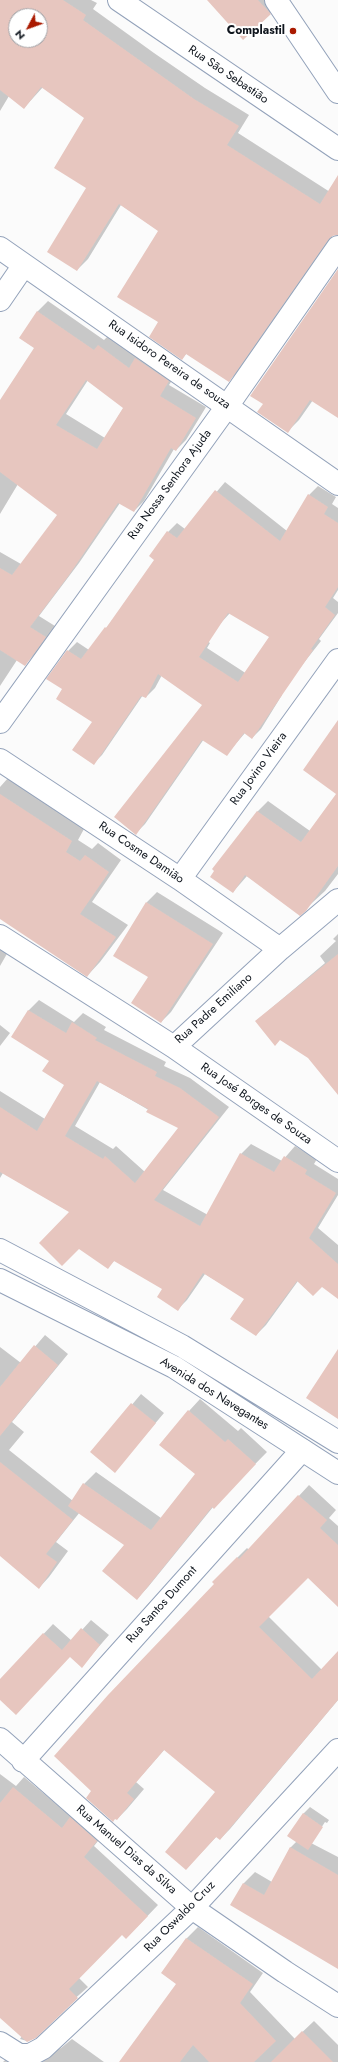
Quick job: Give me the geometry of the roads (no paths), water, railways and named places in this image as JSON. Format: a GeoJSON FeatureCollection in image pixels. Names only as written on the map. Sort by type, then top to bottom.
{"type":"FeatureCollection","features":[{"type":"Feature","properties":{"kind":"street","name":"Rua São Sebastião"},"geometry":{"type":"LineString","coordinates":[[119,0],[338,149]]}},
{"type":"Feature","properties":{"kind":"street"},"geometry":{"type":"LineString","coordinates":[[276,0],[338,92]]}},
{"type":"Feature","properties":{"kind":"street","name":"Rua Nossa Senhora Ajuda"},"geometry":{"type":"LineString","coordinates":[[0,722],[228,405],[338,247]]}},
{"type":"Feature","properties":{"kind":"street","name":"Rua Isidoro Pereira de souza"},"geometry":{"type":"LineString","coordinates":[[0,248],[228,405],[338,484]]}},
{"type":"Feature","properties":{"kind":"street"},"geometry":{"type":"LineString","coordinates":[[0,300],[24,265]]}},
{"type":"Feature","properties":{"kind":"street","name":"Rua Jovino Vieira"},"geometry":{"type":"LineString","coordinates":[[180,879],[338,660]]}},
{"type":"Feature","properties":{"kind":"street","name":"Rua Cosme Damião"},"geometry":{"type":"LineString","coordinates":[[0,760],[180,879],[280,949]]}},
{"type":"Feature","properties":{"kind":"street","name":"Rua Padre Emiliano"},"geometry":{"type":"LineString","coordinates":[[0,936],[174,1047],[280,949],[338,900]]}},
{"type":"Feature","properties":{"kind":"street","name":"Rua José Borges de Souza"},"geometry":{"type":"LineString","coordinates":[[174,1047],[338,1161]]}},
{"type":"Feature","properties":{"kind":"street","name":"Avenida dos Navegantes"},"geometry":{"type":"LineString","coordinates":[[0,1250],[182,1346],[338,1442]]}},
{"type":"Feature","properties":{"kind":"street","name":"Avenida dos Navegantes"},"geometry":{"type":"LineString","coordinates":[[0,1280],[174,1366],[338,1473]]}},
{"type":"Feature","properties":{"kind":"street","name":"Rua Santos Dumont"},"geometry":{"type":"LineString","coordinates":[[23,1761],[302,1450]]}},
{"type":"Feature","properties":{"kind":"street","name":"Rua Manuel Dias da Silva"},"geometry":{"type":"LineString","coordinates":[[0,1739],[23,1761],[192,1908],[285,1972],[338,2006]]}},
{"type":"Feature","properties":{"kind":"street","name":"Rua Oswaldo Cruz"},"geometry":{"type":"LineString","coordinates":[[3,2045],[19,2055],[30,2055],[43,2048],[192,1908],[338,1750]]}},
{"type":"Feature","properties":{"kind":"place","name":"Complastil"},"geometry":{"type":"Point","coordinates":[293,31]}}]}
